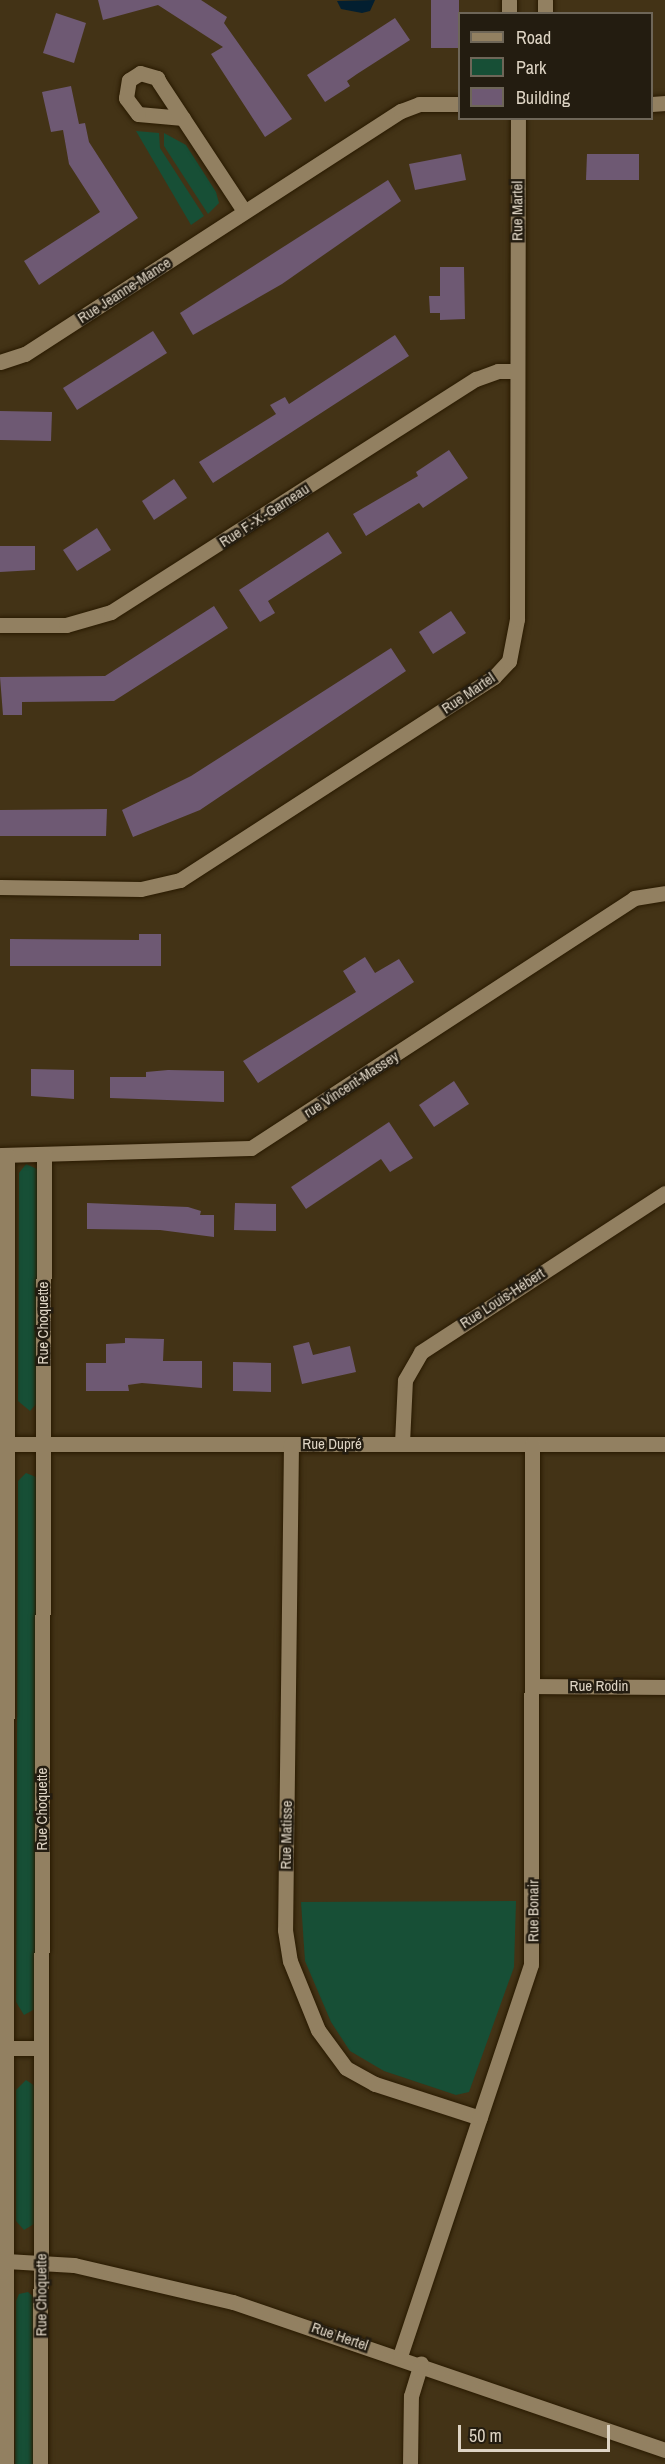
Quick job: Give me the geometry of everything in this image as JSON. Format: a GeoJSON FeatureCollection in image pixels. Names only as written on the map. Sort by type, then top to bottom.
{"type":"FeatureCollection","features":[{"type":"Feature","properties":{"kind":"street","name":"Rue Jeanne-Mance"},"geometry":{"type":"LineString","coordinates":[[0,362],[25,354],[408,107],[458,104]]}},
{"type":"Feature","properties":{"kind":"street"},"geometry":{"type":"LineString","coordinates":[[183,118],[244,211]]}},
{"type":"Feature","properties":{"kind":"street","name":"Rue Martel"},"geometry":{"type":"LineString","coordinates":[[0,887],[151,888],[180,880],[500,673],[517,640],[518,120]]}},
{"type":"Feature","properties":{"kind":"street","name":"Rue F.-X.-Garneau"},"geometry":{"type":"LineString","coordinates":[[0,625],[66,625],[111,612],[476,379],[517,371]]}},
{"type":"Feature","properties":{"kind":"street","name":"rue Vincent-Massey"},"geometry":{"type":"LineString","coordinates":[[4,1155],[251,1148],[634,898],[665,893]]}},
{"type":"Feature","properties":{"kind":"street","name":"Rue Choquette"},"geometry":{"type":"LineString","coordinates":[[40,2464],[44,1154]]}},
{"type":"Feature","properties":{"kind":"street"},"geometry":{"type":"LineString","coordinates":[[4,1155],[2,2048],[6,2261],[6,2464]]}},
{"type":"Feature","properties":{"kind":"street","name":"Rue Louis-Hébert"},"geometry":{"type":"LineString","coordinates":[[402,1443],[405,1380],[421,1352],[665,1193]]}},
{"type":"Feature","properties":{"kind":"street","name":"Rue Dupré"},"geometry":{"type":"LineString","coordinates":[[4,1444],[665,1444]]}},
{"type":"Feature","properties":{"kind":"street","name":"Rue Matisse"},"geometry":{"type":"LineString","coordinates":[[291,1444],[285,1930],[290,1961],[318,2030],[346,2068],[375,2084],[480,2118]]}},
{"type":"Feature","properties":{"kind":"street","name":"Rue Bonair"},"geometry":{"type":"LineString","coordinates":[[400,2356],[532,1954],[532,1444]]}},
{"type":"Feature","properties":{"kind":"street","name":"Rue Rodin"},"geometry":{"type":"LineString","coordinates":[[533,1686],[665,1687]]}},
{"type":"Feature","properties":{"kind":"street"},"geometry":{"type":"LineString","coordinates":[[2,2048],[42,2048]]}},
{"type":"Feature","properties":{"kind":"street","name":"Rue Hertel"},"geometry":{"type":"LineString","coordinates":[[6,2261],[41,2262],[132,2277],[207,2295],[400,2356],[665,2450]]}},
{"type":"Feature","properties":{"kind":"street"},"geometry":{"type":"LineString","coordinates":[[410,2464],[411,2396],[421,2364]]}},
{"type":"Feature","properties":{"kind":"green space"},"geometry":{"type":"Polygon","coordinates":[[[136,131],[159,133],[160,148],[204,216],[191,225],[136,131]]]}},
{"type":"Feature","properties":{"kind":"green space"},"geometry":{"type":"Polygon","coordinates":[[[164,133],[186,145],[216,192],[219,203],[208,214],[164,146],[164,133]]]}},
{"type":"Feature","properties":{"kind":"green space"},"geometry":{"type":"Polygon","coordinates":[[[26,1164],[37,1169],[37,1403],[30,1411],[18,1401],[19,1173],[26,1164]]]}},
{"type":"Feature","properties":{"kind":"green space"},"geometry":{"type":"Polygon","coordinates":[[[26,1473],[36,1477],[35,2009],[24,2015],[16,2002],[18,1481],[26,1473]]]}},
{"type":"Feature","properties":{"kind":"green space"},"geometry":{"type":"Polygon","coordinates":[[[516,1901],[514,1967],[469,2092],[456,2095],[384,2071],[350,2051],[331,2022],[305,1961],[301,1902],[516,1901]]]}},
{"type":"Feature","properties":{"kind":"green space"},"geometry":{"type":"Polygon","coordinates":[[[26,2080],[35,2086],[34,2224],[24,2230],[16,2221],[16,2090],[26,2080]]]}},
{"type":"Feature","properties":{"kind":"green space"},"geometry":{"type":"Polygon","coordinates":[[[28,2292],[34,2297],[35,2464],[15,2464],[16,2301],[19,2294],[28,2292]]]}},
{"type":"Feature","properties":{"kind":"water"},"geometry":{"type":"Polygon","coordinates":[[[375,0],[370,11],[362,13],[341,9],[337,1],[375,0]]]}},
{"type":"Feature","properties":{"kind":"building"},"geometry":{"type":"Polygon","coordinates":[[[98,0],[201,0],[227,17],[224,23],[292,119],[265,137],[211,54],[223,47],[158,5],[103,20],[98,0]]]}},
{"type":"Feature","properties":{"kind":"building"},"geometry":{"type":"Polygon","coordinates":[[[431,0],[459,0],[458,48],[431,48],[431,0]]]}},
{"type":"Feature","properties":{"kind":"building"},"geometry":{"type":"Polygon","coordinates":[[[56,13],[86,23],[74,63],[43,53],[56,13]]]}},
{"type":"Feature","properties":{"kind":"building"},"geometry":{"type":"Polygon","coordinates":[[[395,18],[410,40],[347,81],[350,86],[325,102],[307,75],[395,18]]]}},
{"type":"Feature","properties":{"kind":"building"},"geometry":{"type":"Polygon","coordinates":[[[71,86],[79,124],[85,123],[89,142],[138,218],[39,285],[24,261],[100,212],[69,164],[63,130],[51,132],[42,92],[71,86]]]}},
{"type":"Feature","properties":{"kind":"building"},"geometry":{"type":"Polygon","coordinates":[[[461,154],[466,180],[415,190],[409,164],[461,154]]]}},
{"type":"Feature","properties":{"kind":"building"},"geometry":{"type":"Polygon","coordinates":[[[587,154],[639,154],[639,180],[586,180],[587,154]]]}},
{"type":"Feature","properties":{"kind":"building"},"geometry":{"type":"Polygon","coordinates":[[[388,180],[401,201],[282,284],[193,335],[180,313],[388,180]]]}},
{"type":"Feature","properties":{"kind":"building"},"geometry":{"type":"Polygon","coordinates":[[[440,267],[464,267],[465,319],[440,320],[440,313],[430,313],[429,296],[440,296],[440,267]]]}},
{"type":"Feature","properties":{"kind":"building"},"geometry":{"type":"Polygon","coordinates":[[[153,331],[167,353],[77,410],[63,388],[153,331]]]}},
{"type":"Feature","properties":{"kind":"building"},"geometry":{"type":"Polygon","coordinates":[[[395,335],[409,356],[213,483],[199,462],[276,414],[270,405],[285,397],[289,404],[395,335]]]}},
{"type":"Feature","properties":{"kind":"building"},"geometry":{"type":"Polygon","coordinates":[[[0,411],[52,412],[51,441],[0,440],[0,411]]]}},
{"type":"Feature","properties":{"kind":"building"},"geometry":{"type":"Polygon","coordinates":[[[449,450],[468,478],[423,508],[419,503],[366,536],[353,514],[418,476],[416,472],[449,450]]]}},
{"type":"Feature","properties":{"kind":"building"},"geometry":{"type":"Polygon","coordinates":[[[174,479],[187,498],[154,520],[142,501],[174,479]]]}},
{"type":"Feature","properties":{"kind":"building"},"geometry":{"type":"Polygon","coordinates":[[[97,528],[111,550],[77,571],[63,550],[97,528]]]}},
{"type":"Feature","properties":{"kind":"building"},"geometry":{"type":"Polygon","coordinates":[[[328,532],[342,553],[268,601],[275,613],[260,622],[239,590],[328,532]]]}},
{"type":"Feature","properties":{"kind":"building"},"geometry":{"type":"Polygon","coordinates":[[[0,546],[35,546],[35,570],[0,572],[0,546]]]}},
{"type":"Feature","properties":{"kind":"building"},"geometry":{"type":"Polygon","coordinates":[[[214,606],[228,628],[114,701],[22,702],[22,715],[3,715],[0,677],[105,676],[214,606]]]}},
{"type":"Feature","properties":{"kind":"building"},"geometry":{"type":"Polygon","coordinates":[[[451,611],[466,633],[433,654],[419,632],[451,611]]]}},
{"type":"Feature","properties":{"kind":"building"},"geometry":{"type":"Polygon","coordinates":[[[391,648],[406,671],[200,810],[133,837],[122,810],[191,776],[391,648]]]}},
{"type":"Feature","properties":{"kind":"building"},"geometry":{"type":"Polygon","coordinates":[[[107,809],[106,836],[0,836],[0,810],[107,809]]]}},
{"type":"Feature","properties":{"kind":"building"},"geometry":{"type":"Polygon","coordinates":[[[139,934],[161,934],[161,966],[10,966],[10,939],[139,940],[139,934]]]}},
{"type":"Feature","properties":{"kind":"building"},"geometry":{"type":"Polygon","coordinates":[[[365,957],[375,973],[399,959],[414,982],[258,1083],[243,1061],[356,992],[343,971],[365,957]]]}},
{"type":"Feature","properties":{"kind":"building"},"geometry":{"type":"Polygon","coordinates":[[[31,1069],[74,1070],[74,1099],[31,1096],[31,1069]]]}},
{"type":"Feature","properties":{"kind":"building"},"geometry":{"type":"Polygon","coordinates":[[[224,1071],[224,1102],[110,1098],[110,1077],[146,1077],[146,1072],[224,1071]]]}},
{"type":"Feature","properties":{"kind":"building"},"geometry":{"type":"Polygon","coordinates":[[[454,1081],[469,1104],[434,1127],[419,1105],[454,1081]]]}},
{"type":"Feature","properties":{"kind":"building"},"geometry":{"type":"Polygon","coordinates":[[[389,1122],[413,1158],[390,1172],[381,1159],[306,1209],[291,1187],[389,1122]]]}},
{"type":"Feature","properties":{"kind":"building"},"geometry":{"type":"Polygon","coordinates":[[[87,1203],[188,1207],[201,1211],[200,1215],[214,1215],[214,1237],[160,1230],[87,1229],[87,1203]]]}},
{"type":"Feature","properties":{"kind":"building"},"geometry":{"type":"Polygon","coordinates":[[[235,1203],[276,1204],[276,1231],[234,1230],[235,1203]]]}},
{"type":"Feature","properties":{"kind":"building"},"geometry":{"type":"Polygon","coordinates":[[[125,1338],[164,1339],[163,1361],[202,1361],[202,1388],[142,1383],[128,1385],[129,1391],[86,1391],[86,1363],[106,1363],[106,1344],[125,1343],[125,1338]]]}},
{"type":"Feature","properties":{"kind":"building"},"geometry":{"type":"Polygon","coordinates":[[[309,1342],[313,1355],[350,1346],[356,1372],[302,1384],[293,1346],[309,1342]]]}},
{"type":"Feature","properties":{"kind":"building"},"geometry":{"type":"Polygon","coordinates":[[[233,1362],[271,1363],[271,1392],[233,1391],[233,1362]]]}}]}
